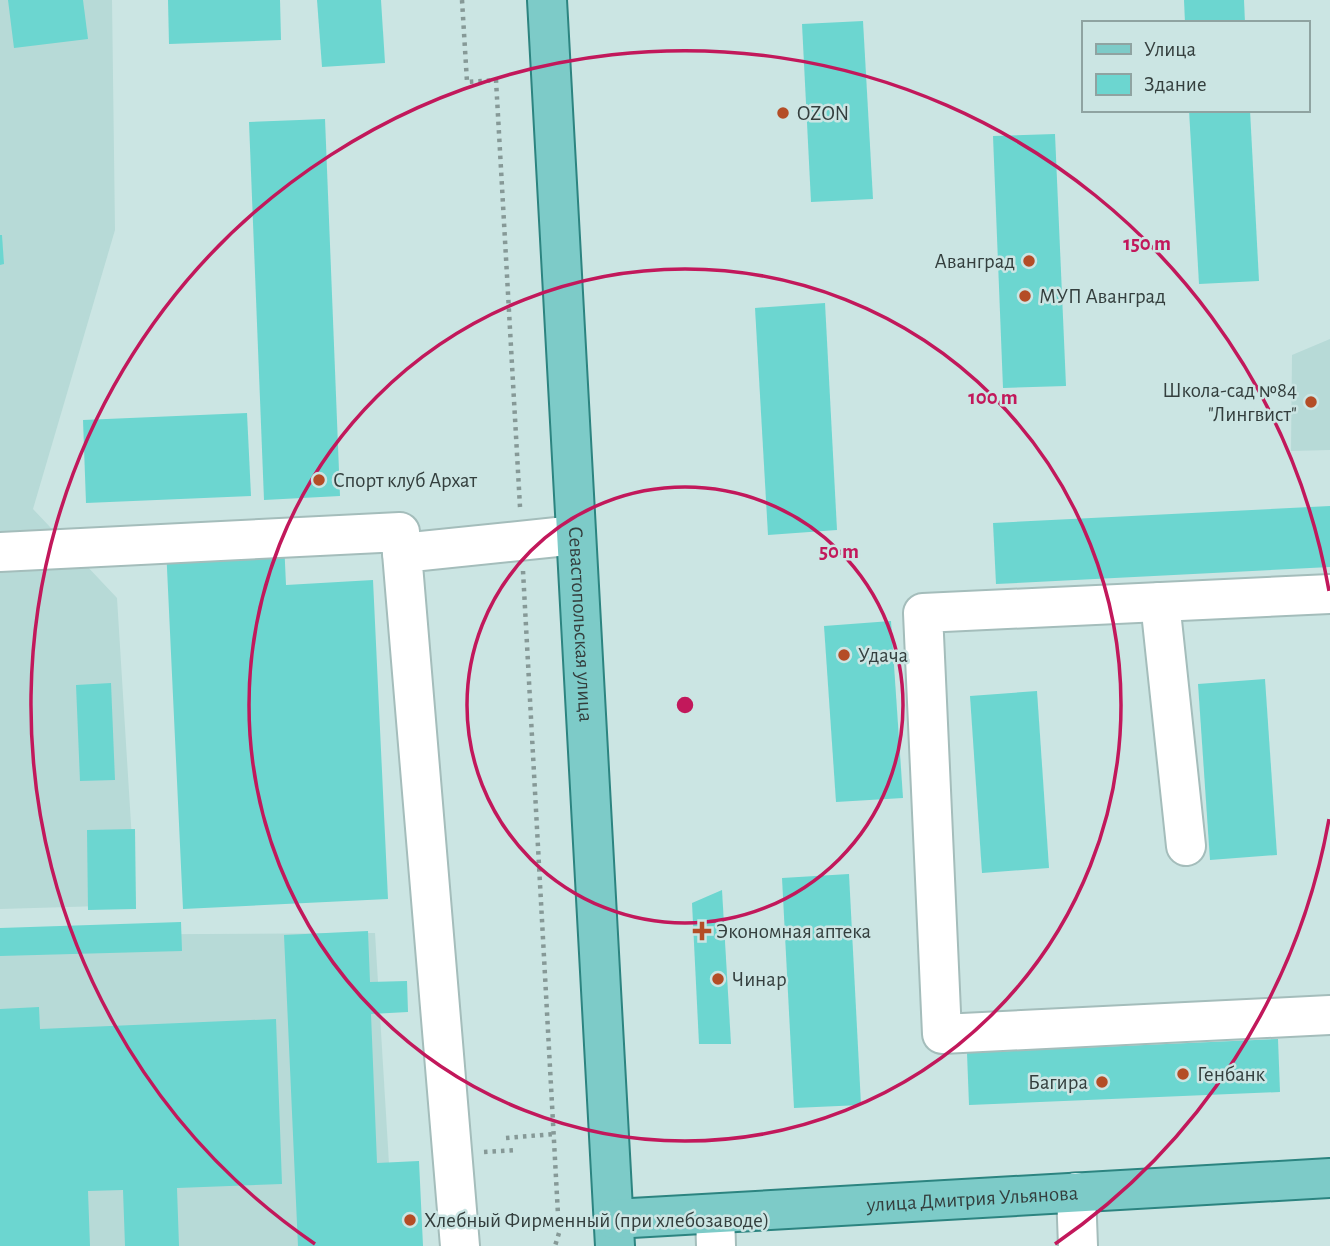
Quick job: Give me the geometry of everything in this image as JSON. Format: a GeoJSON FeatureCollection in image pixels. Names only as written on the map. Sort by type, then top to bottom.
{"type":"FeatureCollection","features":[{"type":"Feature","properties":{"kind":"main road","name":"Севастопольская улица"},"geometry":{"type":"LineString","coordinates":[[547,0],[615,1233]]}},
{"type":"Feature","properties":{"kind":"main road","name":"улица Дмитрия Ульянова"},"geometry":{"type":"LineString","coordinates":[[615,1233],[716,1230],[1076,1192],[1330,1178]]}},
{"type":"Feature","properties":{"kind":"lane"},"geometry":{"type":"LineString","coordinates":[[0,552],[400,532],[460,1246]]}},
{"type":"Feature","properties":{"kind":"lane"},"geometry":{"type":"LineString","coordinates":[[402,552],[576,535]]}},
{"type":"Feature","properties":{"kind":"lane"},"geometry":{"type":"LineString","coordinates":[[1330,594],[923,612],[942,1034],[1330,1015]]}},
{"type":"Feature","properties":{"kind":"lane"},"geometry":{"type":"LineString","coordinates":[[1160,602],[1185,846]]}},
{"type":"Feature","properties":{"kind":"lane"},"geometry":{"type":"LineString","coordinates":[[1076,1192],[1078,1246]]}},
{"type":"Feature","properties":{"kind":"path"},"geometry":{"type":"LineString","coordinates":[[462,0],[467,82],[496,80],[554,1134],[559,1233],[555,1246]]}},
{"type":"Feature","properties":{"kind":"path"},"geometry":{"type":"LineString","coordinates":[[506,1138],[554,1134]]}},
{"type":"Feature","properties":{"kind":"shaded area"},"geometry":{"type":"Polygon","coordinates":[[[0,0],[112,0],[115,230],[33,509],[117,598],[136,905],[0,909],[0,0]]]}},
{"type":"Feature","properties":{"kind":"shaded area","name":"Школа-сад №84 \"Лингвист\""},"geometry":{"type":"Polygon","coordinates":[[[1330,339],[1330,450],[1291,451],[1292,355],[1330,339]]]}},
{"type":"Feature","properties":{"kind":"shaded area"},"geometry":{"type":"Polygon","coordinates":[[[375,933],[394,1246],[0,1246],[0,935],[375,933]]]}},
{"type":"Feature","properties":{"kind":"building"},"geometry":{"type":"Polygon","coordinates":[[[8,0],[83,0],[88,39],[14,48],[8,0]]]}},
{"type":"Feature","properties":{"kind":"building"},"geometry":{"type":"Polygon","coordinates":[[[168,0],[280,0],[281,40],[169,44],[168,0]]]}},
{"type":"Feature","properties":{"kind":"building"},"geometry":{"type":"Polygon","coordinates":[[[317,0],[381,0],[385,63],[322,67],[317,0]]]}},
{"type":"Feature","properties":{"kind":"building"},"geometry":{"type":"Polygon","coordinates":[[[1184,0],[1244,0],[1245,21],[1185,21],[1184,0]]]}},
{"type":"Feature","properties":{"kind":"building"},"geometry":{"type":"Polygon","coordinates":[[[863,21],[873,199],[811,202],[802,24],[863,21]]]}},
{"type":"Feature","properties":{"kind":"building"},"geometry":{"type":"Polygon","coordinates":[[[1189,112],[1250,112],[1259,281],[1199,284],[1189,112]]]}},
{"type":"Feature","properties":{"kind":"building"},"geometry":{"type":"Polygon","coordinates":[[[325,119],[340,496],[264,500],[249,122],[325,119]]]}},
{"type":"Feature","properties":{"kind":"building","name":"Аванград"},"geometry":{"type":"Polygon","coordinates":[[[1055,134],[1066,386],[1003,388],[993,136],[1055,134]]]}},
{"type":"Feature","properties":{"kind":"building"},"geometry":{"type":"Polygon","coordinates":[[[0,235],[4,264],[0,265],[0,235]]]}},
{"type":"Feature","properties":{"kind":"building"},"geometry":{"type":"Polygon","coordinates":[[[825,303],[837,530],[768,535],[755,308],[825,303]]]}},
{"type":"Feature","properties":{"kind":"building"},"geometry":{"type":"Polygon","coordinates":[[[247,413],[251,496],[86,503],[83,420],[247,413]]]}},
{"type":"Feature","properties":{"kind":"building"},"geometry":{"type":"Polygon","coordinates":[[[1330,506],[1330,567],[996,584],[993,523],[1330,506]]]}},
{"type":"Feature","properties":{"kind":"building"},"geometry":{"type":"Polygon","coordinates":[[[284,541],[286,585],[373,580],[388,899],[183,909],[166,547],[284,541]]]}},
{"type":"Feature","properties":{"kind":"building"},"geometry":{"type":"Polygon","coordinates":[[[891,621],[903,798],[836,802],[824,626],[891,621]]]}},
{"type":"Feature","properties":{"kind":"building"},"geometry":{"type":"Polygon","coordinates":[[[1265,679],[1277,855],[1210,860],[1198,684],[1265,679]]]}},
{"type":"Feature","properties":{"kind":"building"},"geometry":{"type":"Polygon","coordinates":[[[111,683],[115,780],[80,781],[76,685],[111,683]]]}},
{"type":"Feature","properties":{"kind":"building"},"geometry":{"type":"Polygon","coordinates":[[[1037,691],[1049,868],[982,873],[970,696],[1037,691]]]}},
{"type":"Feature","properties":{"kind":"building"},"geometry":{"type":"Polygon","coordinates":[[[135,829],[136,909],[88,910],[87,830],[135,829]]]}},
{"type":"Feature","properties":{"kind":"building"},"geometry":{"type":"Polygon","coordinates":[[[849,874],[861,1105],[794,1108],[782,878],[849,874]]]}},
{"type":"Feature","properties":{"kind":"building"},"geometry":{"type":"Polygon","coordinates":[[[722,890],[731,1044],[699,1044],[692,903],[722,890]]]}},
{"type":"Feature","properties":{"kind":"building"},"geometry":{"type":"Polygon","coordinates":[[[181,922],[182,951],[0,956],[0,928],[181,922]]]}},
{"type":"Feature","properties":{"kind":"building"},"geometry":{"type":"Polygon","coordinates":[[[368,931],[370,982],[407,981],[408,1012],[371,1014],[377,1163],[419,1161],[423,1246],[298,1246],[284,935],[368,931]]]}},
{"type":"Feature","properties":{"kind":"building"},"geometry":{"type":"Polygon","coordinates":[[[39,1007],[40,1029],[276,1019],[282,1184],[177,1188],[179,1246],[125,1246],[123,1190],[88,1191],[90,1246],[0,1246],[0,1009],[39,1007]]]}},
{"type":"Feature","properties":{"kind":"building"},"geometry":{"type":"Polygon","coordinates":[[[1278,1039],[1280,1092],[969,1105],[967,1053],[1278,1039]]]}},
{"type":"Feature","properties":{"kind":"place","name":"OZON"},"geometry":{"type":"Point","coordinates":[783,113]}},
{"type":"Feature","properties":{"kind":"place","name":"Аванград"},"geometry":{"type":"Point","coordinates":[1029,261]}},
{"type":"Feature","properties":{"kind":"place","name":"МУП Аванград"},"geometry":{"type":"Point","coordinates":[1025,296]}},
{"type":"Feature","properties":{"kind":"place","name":"Школа-сад №84 \"Лингвист\""},"geometry":{"type":"Point","coordinates":[1311,402]}},
{"type":"Feature","properties":{"kind":"place","name":"Спорт клуб Архат"},"geometry":{"type":"Point","coordinates":[319,480]}},
{"type":"Feature","properties":{"kind":"place","name":"Удача"},"geometry":{"type":"Point","coordinates":[844,655]}},
{"type":"Feature","properties":{"kind":"place","name":"Экономная аптека"},"geometry":{"type":"Point","coordinates":[702,931]}},
{"type":"Feature","properties":{"kind":"place","name":"Чинар"},"geometry":{"type":"Point","coordinates":[718,979]}},
{"type":"Feature","properties":{"kind":"place","name":"Генбанк"},"geometry":{"type":"Point","coordinates":[1183,1074]}},
{"type":"Feature","properties":{"kind":"place","name":"Багира"},"geometry":{"type":"Point","coordinates":[1102,1082]}},
{"type":"Feature","properties":{"kind":"place","name":"Хлебный Фирменный (при хлебозаводе)"},"geometry":{"type":"Point","coordinates":[410,1220]}}]}
